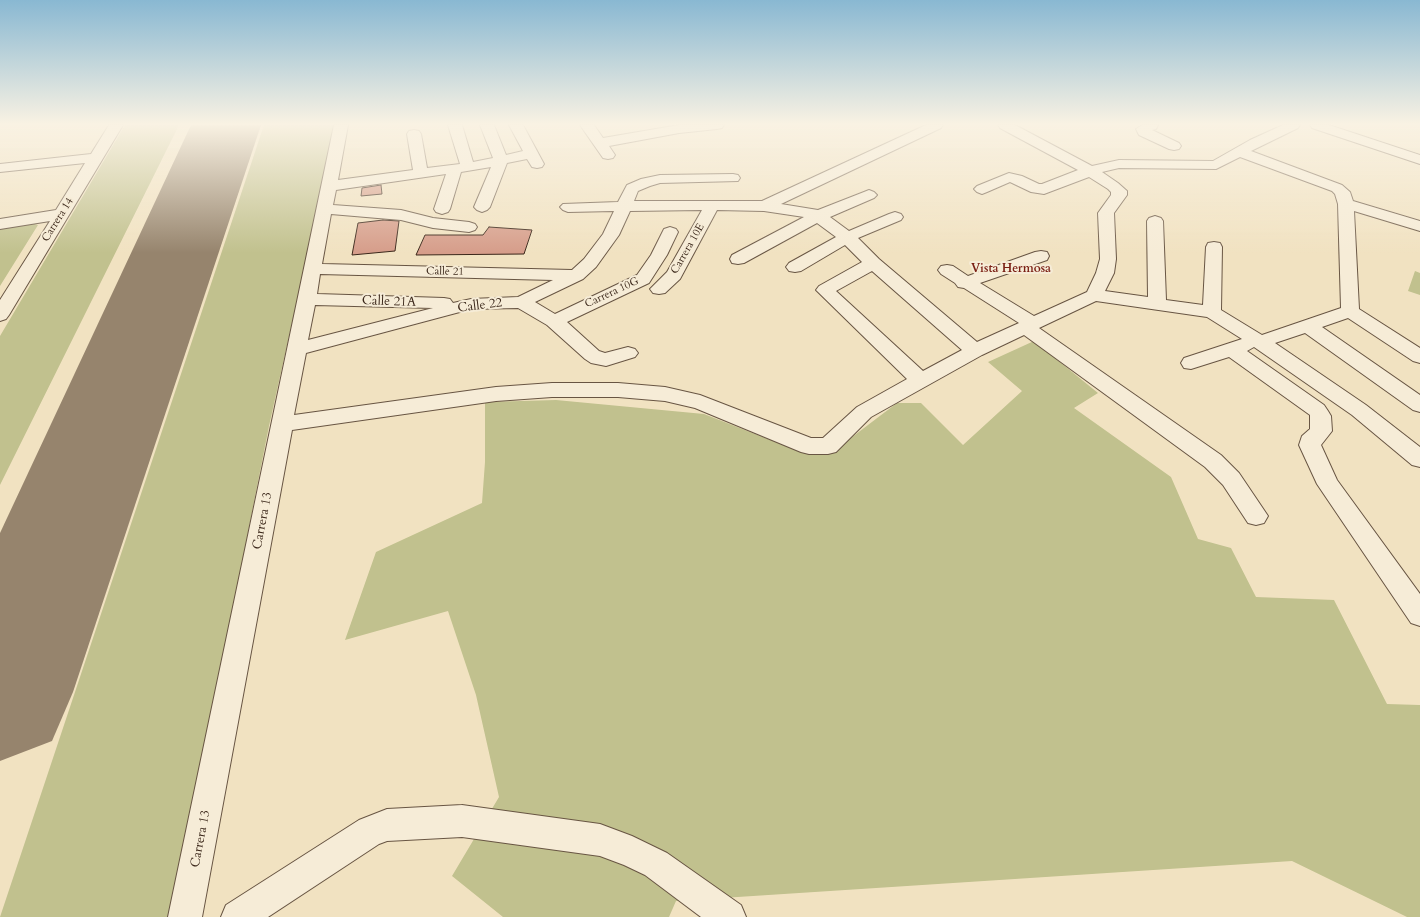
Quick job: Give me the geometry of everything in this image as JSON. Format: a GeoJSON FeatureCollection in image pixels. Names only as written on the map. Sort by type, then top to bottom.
{"type":"FeatureCollection","features":[{"type":"Feature","properties":{"kind":"street","name":"Carrera 14"},"geometry":{"type":"LineString","coordinates":[[0,315],[90,168]]}},
{"type":"Feature","properties":{"kind":"street","name":"Carrera 13"},"geometry":{"type":"LineString","coordinates":[[185,917],[308,299],[333,168]]}},
{"type":"Feature","properties":{"kind":"street"},"geometry":{"type":"LineString","coordinates":[[420,168],[421,173]]}},
{"type":"Feature","properties":{"kind":"street"},"geometry":{"type":"LineString","coordinates":[[329,186],[462,168]]}},
{"type":"Feature","properties":{"kind":"street"},"geometry":{"type":"LineString","coordinates":[[442,209],[462,168]]}},
{"type":"Feature","properties":{"kind":"street"},"geometry":{"type":"LineString","coordinates":[[482,207],[498,168]]}},
{"type":"Feature","properties":{"kind":"street"},"geometry":{"type":"LineString","coordinates":[[764,206],[845,168]]}},
{"type":"Feature","properties":{"kind":"street"},"geometry":{"type":"LineString","coordinates":[[282,424],[496,394],[552,390],[618,390],[665,394],[700,402],[809,446],[828,446],[864,412],[975,351],[1030,326],[1094,294],[1106,273],[1108,244],[1105,226],[1106,213],[1119,195],[1119,191],[1084,168]]}},
{"type":"Feature","properties":{"kind":"street"},"geometry":{"type":"LineString","coordinates":[[982,189],[1009,177],[1036,188],[1044,189],[1090,171],[1103,168]]}},
{"type":"Feature","properties":{"kind":"street"},"geometry":{"type":"LineString","coordinates":[[1283,168],[1338,188],[1342,192],[1346,204],[1350,311]]}},
{"type":"Feature","properties":{"kind":"street","name":"Calle 22"},"geometry":{"type":"LineString","coordinates":[[298,349],[471,304],[521,302],[577,275],[601,250],[611,235],[632,188],[646,182],[660,179],[733,178]]}},
{"type":"Feature","properties":{"kind":"street"},"geometry":{"type":"LineString","coordinates":[[738,259],[818,216],[869,195]]}},
{"type":"Feature","properties":{"kind":"street"},"geometry":{"type":"LineString","coordinates":[[1346,204],[1420,226]]}},
{"type":"Feature","properties":{"kind":"street"},"geometry":{"type":"LineString","coordinates":[[568,207],[712,205],[764,206],[818,216],[847,237],[873,264],[975,351]]}},
{"type":"Feature","properties":{"kind":"street","name":"Carrera 10E"},"geometry":{"type":"LineString","coordinates":[[659,289],[674,275],[712,205]]}},
{"type":"Feature","properties":{"kind":"street"},"geometry":{"type":"LineString","coordinates":[[325,209],[401,215],[433,224],[469,227]]}},
{"type":"Feature","properties":{"kind":"street"},"geometry":{"type":"LineString","coordinates":[[0,224],[62,214]]}},
{"type":"Feature","properties":{"kind":"street"},"geometry":{"type":"LineString","coordinates":[[795,267],[847,237],[895,217]]}},
{"type":"Feature","properties":{"kind":"street"},"geometry":{"type":"LineString","coordinates":[[1155,221],[1157,303]]}},
{"type":"Feature","properties":{"kind":"street","name":"Carrera 10G"},"geometry":{"type":"LineString","coordinates":[[554,320],[643,279],[659,255],[670,232]]}},
{"type":"Feature","properties":{"kind":"street"},"geometry":{"type":"LineString","coordinates":[[1212,312],[1214,247]]}},
{"type":"Feature","properties":{"kind":"street"},"geometry":{"type":"LineString","coordinates":[[964,282],[1041,256]]}},
{"type":"Feature","properties":{"kind":"street"},"geometry":{"type":"LineString","coordinates":[[873,264],[825,290],[921,382]]}},
{"type":"Feature","properties":{"kind":"street","name":"Calle 21"},"geometry":{"type":"LineString","coordinates":[[313,270],[577,275]]}},
{"type":"Feature","properties":{"kind":"street"},"geometry":{"type":"LineString","coordinates":[[947,270],[1030,326],[1213,461],[1231,480],[1256,516]]}},
{"type":"Feature","properties":{"kind":"street"},"geometry":{"type":"LineString","coordinates":[[1094,294],[1212,312],[1259,341],[1359,410],[1420,459]]}},
{"type":"Feature","properties":{"kind":"street","name":"Calle 21A"},"geometry":{"type":"LineString","coordinates":[[308,299],[471,304]]}},
{"type":"Feature","properties":{"kind":"street"},"geometry":{"type":"LineString","coordinates":[[521,302],[554,320],[592,355],[598,358],[606,360],[628,353]]}},
{"type":"Feature","properties":{"kind":"street"},"geometry":{"type":"LineString","coordinates":[[1192,363],[1350,311]]}},
{"type":"Feature","properties":{"kind":"street"},"geometry":{"type":"LineString","coordinates":[[1350,311],[1420,357]]}},
{"type":"Feature","properties":{"kind":"street"},"geometry":{"type":"LineString","coordinates":[[1308,326],[1420,405]]}},
{"type":"Feature","properties":{"kind":"street"},"geometry":{"type":"LineString","coordinates":[[1233,350],[1317,410],[1321,416],[1321,431],[1310,442],[1310,445],[1328,484],[1420,615]]}},
{"type":"Feature","properties":{"kind":"street"},"geometry":{"type":"LineString","coordinates":[[238,917],[370,831],[387,825],[462,821],[600,840],[632,852],[656,864],[729,917]]}},
{"type":"Feature","properties":{"kind":"green space"},"geometry":{"type":"Polygon","coordinates":[[[100,168],[158,168],[0,485],[0,336],[100,168]]]}},
{"type":"Feature","properties":{"kind":"green space"},"geometry":{"type":"Polygon","coordinates":[[[250,168],[326,168],[269,426],[172,917],[0,917],[250,168]]]}},
{"type":"Feature","properties":{"kind":"green space"},"geometry":{"type":"Polygon","coordinates":[[[13,218],[38,225],[0,286],[0,223],[13,218]]]}},
{"type":"Feature","properties":{"kind":"green space"},"geometry":{"type":"Polygon","coordinates":[[[1415,271],[1420,273],[1420,295],[1408,291],[1415,271]]]}},
{"type":"Feature","properties":{"kind":"green space"},"geometry":{"type":"Polygon","coordinates":[[[1034,341],[1098,393],[1074,408],[1171,477],[1198,539],[1231,548],[1256,597],[1334,600],[1387,704],[1420,705],[1420,917],[1407,917],[1292,861],[676,901],[669,917],[503,917],[452,876],[499,797],[476,695],[448,611],[345,640],[376,552],[482,503],[485,462],[485,402],[556,400],[704,414],[796,450],[835,450],[897,403],[921,403],[963,445],[1022,391],[988,362],[1034,341]]]}},
{"type":"Feature","properties":{"kind":"building"},"geometry":{"type":"Polygon","coordinates":[[[381,185],[382,194],[361,196],[362,188],[381,185]]]}},
{"type":"Feature","properties":{"kind":"building"},"geometry":{"type":"Polygon","coordinates":[[[383,220],[399,221],[395,251],[352,255],[358,223],[383,220]]]}},
{"type":"Feature","properties":{"kind":"building"},"geometry":{"type":"Polygon","coordinates":[[[489,227],[532,230],[524,254],[416,255],[425,235],[483,235],[489,227]]]}},
{"type":"Feature","properties":{"kind":"runway"},"geometry":{"type":"LineString","coordinates":[[0,692],[209,168]]}},
{"type":"Feature","properties":{"kind":"district","name":"Vista Hermosa"},"geometry":{"type":"Point","coordinates":[1011,269]}}]}
